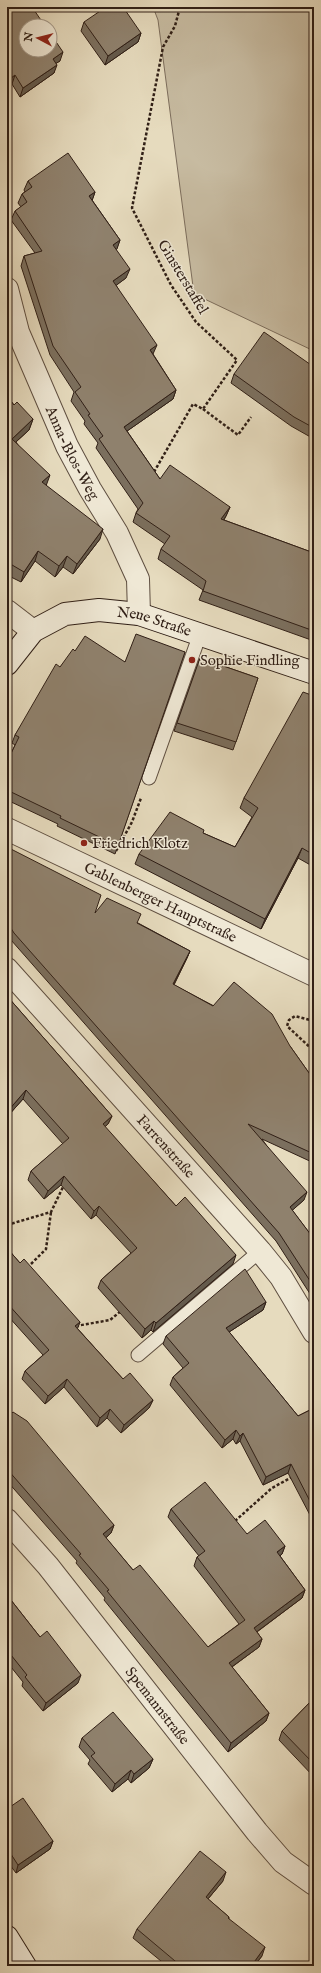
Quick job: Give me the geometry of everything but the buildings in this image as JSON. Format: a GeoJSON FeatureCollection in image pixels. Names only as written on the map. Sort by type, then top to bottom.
{"type":"FeatureCollection","features":[{"type":"Feature","properties":{"kind":"street","name":"Anna-Blos-Weg"},"geometry":{"type":"LineString","coordinates":[[7,289],[18,332],[67,446],[90,489],[117,533],[138,579],[139,614]]}},
{"type":"Feature","properties":{"kind":"street","name":"Neue Straße"},"geometry":{"type":"LineString","coordinates":[[7,664],[32,631],[65,614],[99,610],[139,614],[314,673]]}},
{"type":"Feature","properties":{"kind":"street"},"geometry":{"type":"LineString","coordinates":[[7,611],[32,631]]}},
{"type":"Feature","properties":{"kind":"street","name":"Gablenberger Hauptstraße"},"geometry":{"type":"LineString","coordinates":[[7,829],[314,975]]}},
{"type":"Feature","properties":{"kind":"street","name":"Farrenstraße"},"geometry":{"type":"LineString","coordinates":[[7,969],[260,1251],[281,1277],[314,1332]]}},
{"type":"Feature","properties":{"kind":"street","name":"Spemannstraße"},"geometry":{"type":"LineString","coordinates":[[7,1520],[48,1566],[257,1832],[283,1862],[314,1884]]}},
{"type":"Feature","properties":{"kind":"street"},"geometry":{"type":"LineString","coordinates":[[7,1937],[25,1966]]}},
{"type":"Feature","properties":{"kind":"lane"},"geometry":{"type":"LineString","coordinates":[[149,778],[200,634]]}},
{"type":"Feature","properties":{"kind":"lane"},"geometry":{"type":"LineString","coordinates":[[138,1356],[260,1251]]}},
{"type":"Feature","properties":{"kind":"path","name":"Ginsterstaffel"},"geometry":{"type":"LineString","coordinates":[[180,7],[175,26],[163,47],[132,208],[171,285],[196,322],[237,360],[203,409]]}},
{"type":"Feature","properties":{"kind":"path"},"geometry":{"type":"LineString","coordinates":[[152,475],[193,404],[203,409],[238,435],[251,417]]}},
{"type":"Feature","properties":{"kind":"path"},"geometry":{"type":"LineString","coordinates":[[105,875],[132,822],[149,778]]}},
{"type":"Feature","properties":{"kind":"path"},"geometry":{"type":"LineString","coordinates":[[314,1021],[295,1016],[289,1020],[287,1026],[314,1051]]}},
{"type":"Feature","properties":{"kind":"path"},"geometry":{"type":"LineString","coordinates":[[31,1264],[46,1249],[51,1212],[65,1184]]}},
{"type":"Feature","properties":{"kind":"path"},"geometry":{"type":"LineString","coordinates":[[7,1225],[51,1212]]}},
{"type":"Feature","properties":{"kind":"path"},"geometry":{"type":"LineString","coordinates":[[74,1326],[110,1320],[121,1310]]}},
{"type":"Feature","properties":{"kind":"path"},"geometry":{"type":"LineString","coordinates":[[233,1522],[272,1488],[293,1477]]}},
{"type":"Feature","properties":{"kind":"shaded area"},"geometry":{"type":"Polygon","coordinates":[[[153,7],[314,7],[314,351],[194,294],[158,20],[153,7]]]}},
{"type":"Feature","properties":{"kind":"place","name":"Sophie Findling"},"geometry":{"type":"Point","coordinates":[192,660]}},
{"type":"Feature","properties":{"kind":"place","name":"Friedrich Klotz"},"geometry":{"type":"Point","coordinates":[84,843]}}]}
